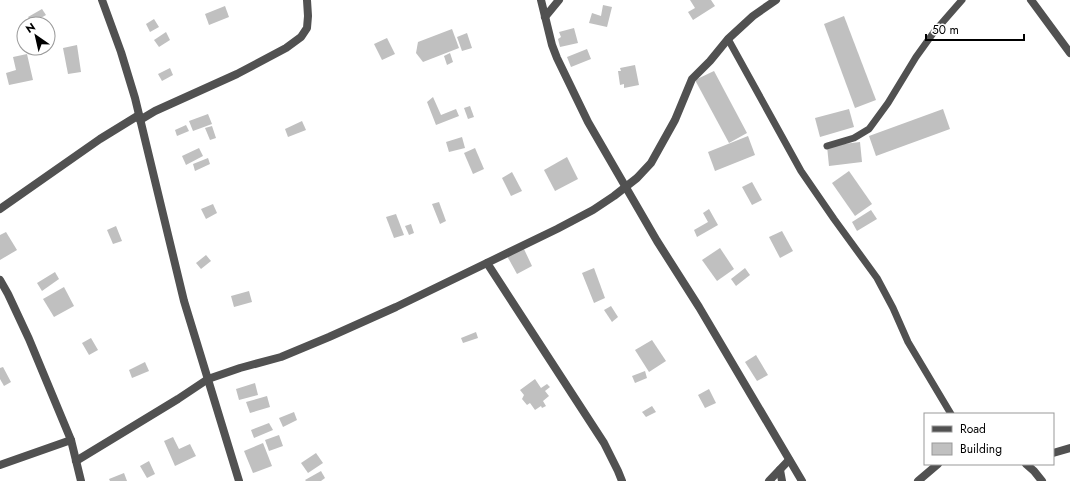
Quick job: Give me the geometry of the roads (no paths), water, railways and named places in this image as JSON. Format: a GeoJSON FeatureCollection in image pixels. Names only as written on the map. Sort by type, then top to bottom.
{"type":"FeatureCollection","features":[{"type":"Feature","properties":{"kind":"street"},"geometry":{"type":"LineString","coordinates":[[102,0],[121,52],[140,117],[184,301],[239,481]]}},
{"type":"Feature","properties":{"kind":"street"},"geometry":{"type":"LineString","coordinates":[[0,209],[100,139],[140,117],[237,74],[286,48],[301,37],[307,28],[307,0]]}},
{"type":"Feature","properties":{"kind":"street"},"geometry":{"type":"LineString","coordinates":[[541,0],[552,45],[561,69],[588,122],[657,241],[699,307],[802,481]]}},
{"type":"Feature","properties":{"kind":"street"},"geometry":{"type":"LineString","coordinates":[[545,17],[559,0]]}},
{"type":"Feature","properties":{"kind":"street"},"geometry":{"type":"LineString","coordinates":[[76,461],[208,379],[240,368],[281,357],[329,337],[487,263],[593,210],[638,178],[651,163],[675,120],[692,79],[710,61],[728,39],[752,16],[776,0]]}},
{"type":"Feature","properties":{"kind":"street"},"geometry":{"type":"LineString","coordinates":[[1031,0],[1070,53]]}},
{"type":"Feature","properties":{"kind":"street"},"geometry":{"type":"LineString","coordinates":[[487,263],[604,443],[622,481]]}},
{"type":"Feature","properties":{"kind":"street"},"geometry":{"type":"LineString","coordinates":[[0,280],[29,339],[71,440],[81,481]]}},
{"type":"Feature","properties":{"kind":"street"},"geometry":{"type":"LineString","coordinates":[[0,465],[71,440]]}},
{"type":"Feature","properties":{"kind":"street"},"geometry":{"type":"LineString","coordinates":[[1054,453],[1070,448]]}},
{"type":"Feature","properties":{"kind":"street"},"geometry":{"type":"LineString","coordinates":[[770,481],[789,460]]}},
{"type":"Feature","properties":{"kind":"street"},"geometry":{"type":"LineString","coordinates":[[918,481],[937,465]]}},
{"type":"Feature","properties":{"kind":"street"},"geometry":{"type":"LineString","coordinates":[[1027,465],[1042,481]]}},
{"type":"Feature","properties":{"kind":"street"},"geometry":{"type":"LineString","coordinates":[[780,470],[782,481]]}},
{"type":"Feature","properties":{"kind":"lane"},"geometry":{"type":"LineString","coordinates":[[827,146],[854,138],[869,129],[888,103],[925,45],[962,0]]}},
{"type":"Feature","properties":{"kind":"lane"},"geometry":{"type":"LineString","coordinates":[[728,39],[801,171],[877,278],[893,308],[908,342],[950,413]]}}]}
